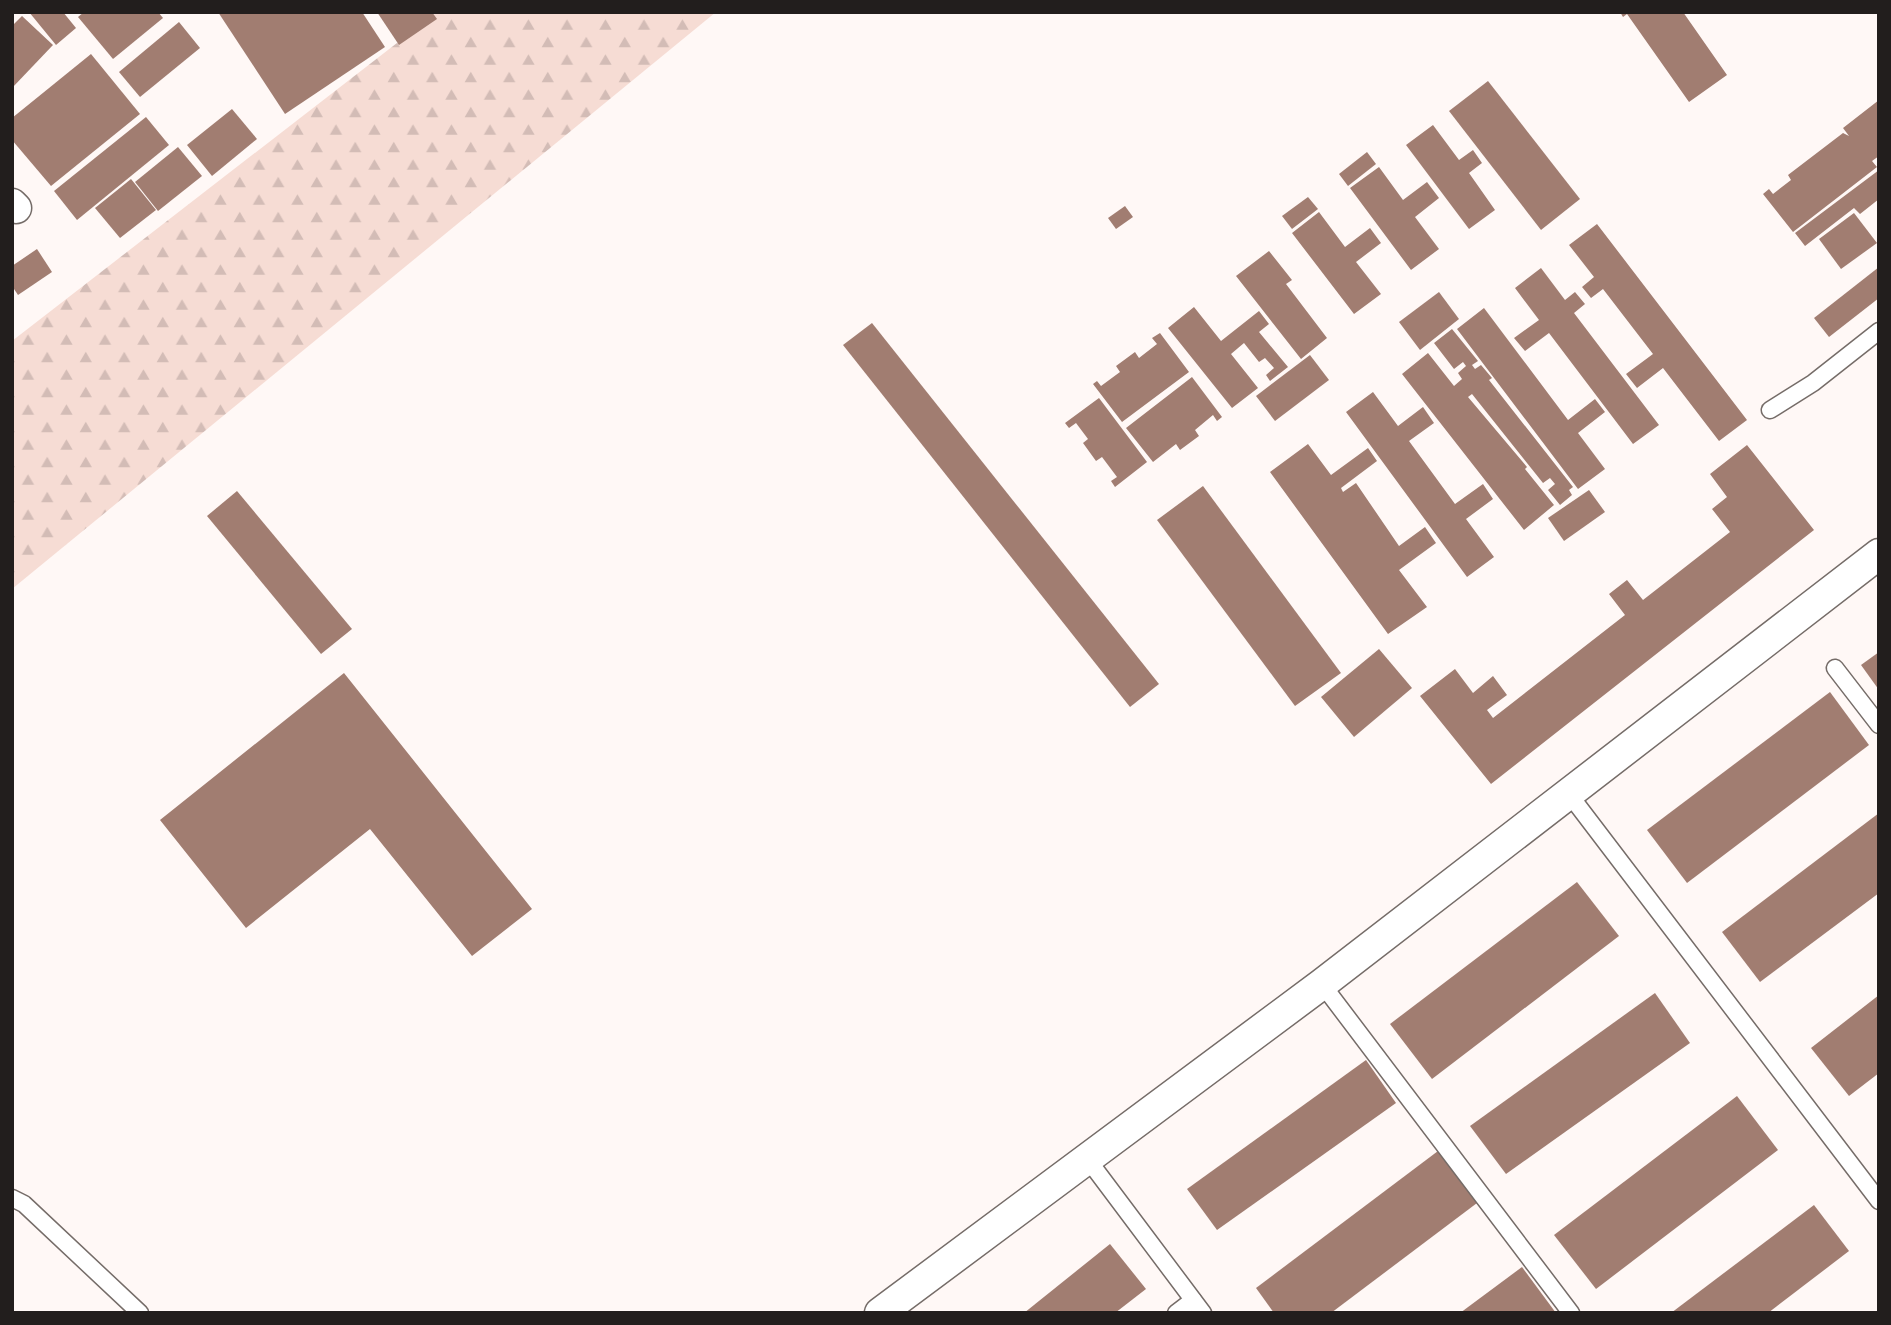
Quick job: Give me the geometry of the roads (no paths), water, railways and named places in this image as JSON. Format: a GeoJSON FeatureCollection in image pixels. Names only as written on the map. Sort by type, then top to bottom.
{"type":"FeatureCollection","features":[{"type":"Feature","properties":{"kind":"street"},"geometry":{"type":"LineString","coordinates":[[880,1313],[1086,1157],[1322,984],[1879,554]]}},
{"type":"Feature","properties":{"kind":"lane"},"geometry":{"type":"LineString","coordinates":[[1770,410],[1813,383],[1879,331]]}},
{"type":"Feature","properties":{"kind":"lane"},"geometry":{"type":"LineString","coordinates":[[1835,668],[1879,725]]}},
{"type":"Feature","properties":{"kind":"lane"},"geometry":{"type":"LineString","coordinates":[[1569,794],[1879,1201]]}},
{"type":"Feature","properties":{"kind":"lane"},"geometry":{"type":"LineString","coordinates":[[1322,984],[1570,1313]]}},
{"type":"Feature","properties":{"kind":"lane"},"geometry":{"type":"LineString","coordinates":[[1086,1157],[1198,1306],[1176,1313]]}},
{"type":"Feature","properties":{"kind":"lane"},"geometry":{"type":"LineString","coordinates":[[12,1198],[24,1204],[139,1313]]}}]}
